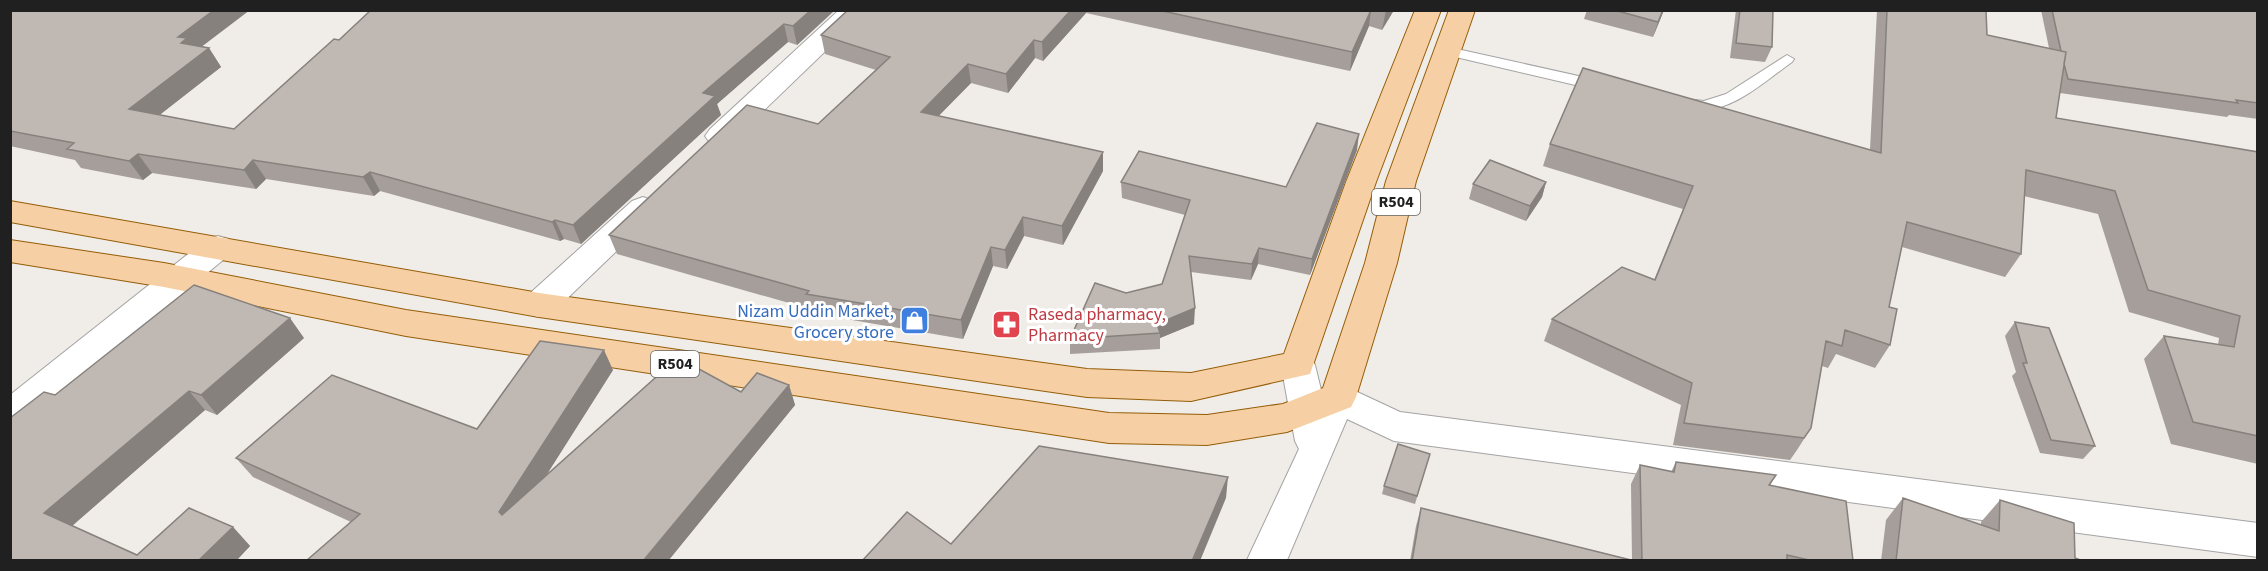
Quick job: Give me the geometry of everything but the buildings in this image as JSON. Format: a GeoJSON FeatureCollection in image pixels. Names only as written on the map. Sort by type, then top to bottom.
{"type":"FeatureCollection","features":[{"type":"Feature","properties":{"kind":"main road","name":"R504"},"geometry":{"type":"LineString","coordinates":[[10,212],[539,305],[1087,383],[1191,387],[1298,365],[1361,182],[1428,10]]}},
{"type":"Feature","properties":{"kind":"main road","name":"R504"},"geometry":{"type":"LineString","coordinates":[[10,251],[180,278],[406,323],[1109,428],[1207,430],[1287,418],[1323,404],[1381,263],[1401,181],[1462,10]]}},
{"type":"Feature","properties":{"kind":"street"},"geometry":{"type":"LineString","coordinates":[[697,158],[855,10]]}},
{"type":"Feature","properties":{"kind":"street"},"geometry":{"type":"LineString","coordinates":[[539,305],[662,190]]}},
{"type":"Feature","properties":{"kind":"street"},"geometry":{"type":"LineString","coordinates":[[10,416],[218,247]]}},
{"type":"Feature","properties":{"kind":"street"},"geometry":{"type":"LineString","coordinates":[[1298,365],[1323,404],[1394,426],[2258,540]]}},
{"type":"Feature","properties":{"kind":"street"},"geometry":{"type":"LineString","coordinates":[[1267,561],[1315,454],[1323,404]]}},
{"type":"Feature","properties":{"kind":"lane"},"geometry":{"type":"LineString","coordinates":[[1448,51],[1618,90]]}},
{"type":"Feature","properties":{"kind":"lane"},"geometry":{"type":"LineString","coordinates":[[1675,103],[1705,106],[1731,97],[1787,59]]}},
{"type":"Feature","properties":{"kind":"place","name":"Nizam Uddin Market, Grocery store"},"geometry":{"type":"Point","coordinates":[915,321]}},
{"type":"Feature","properties":{"kind":"place","name":"Raseda pharmacy, Pharmacy"},"geometry":{"type":"Point","coordinates":[1007,324]}}]}
